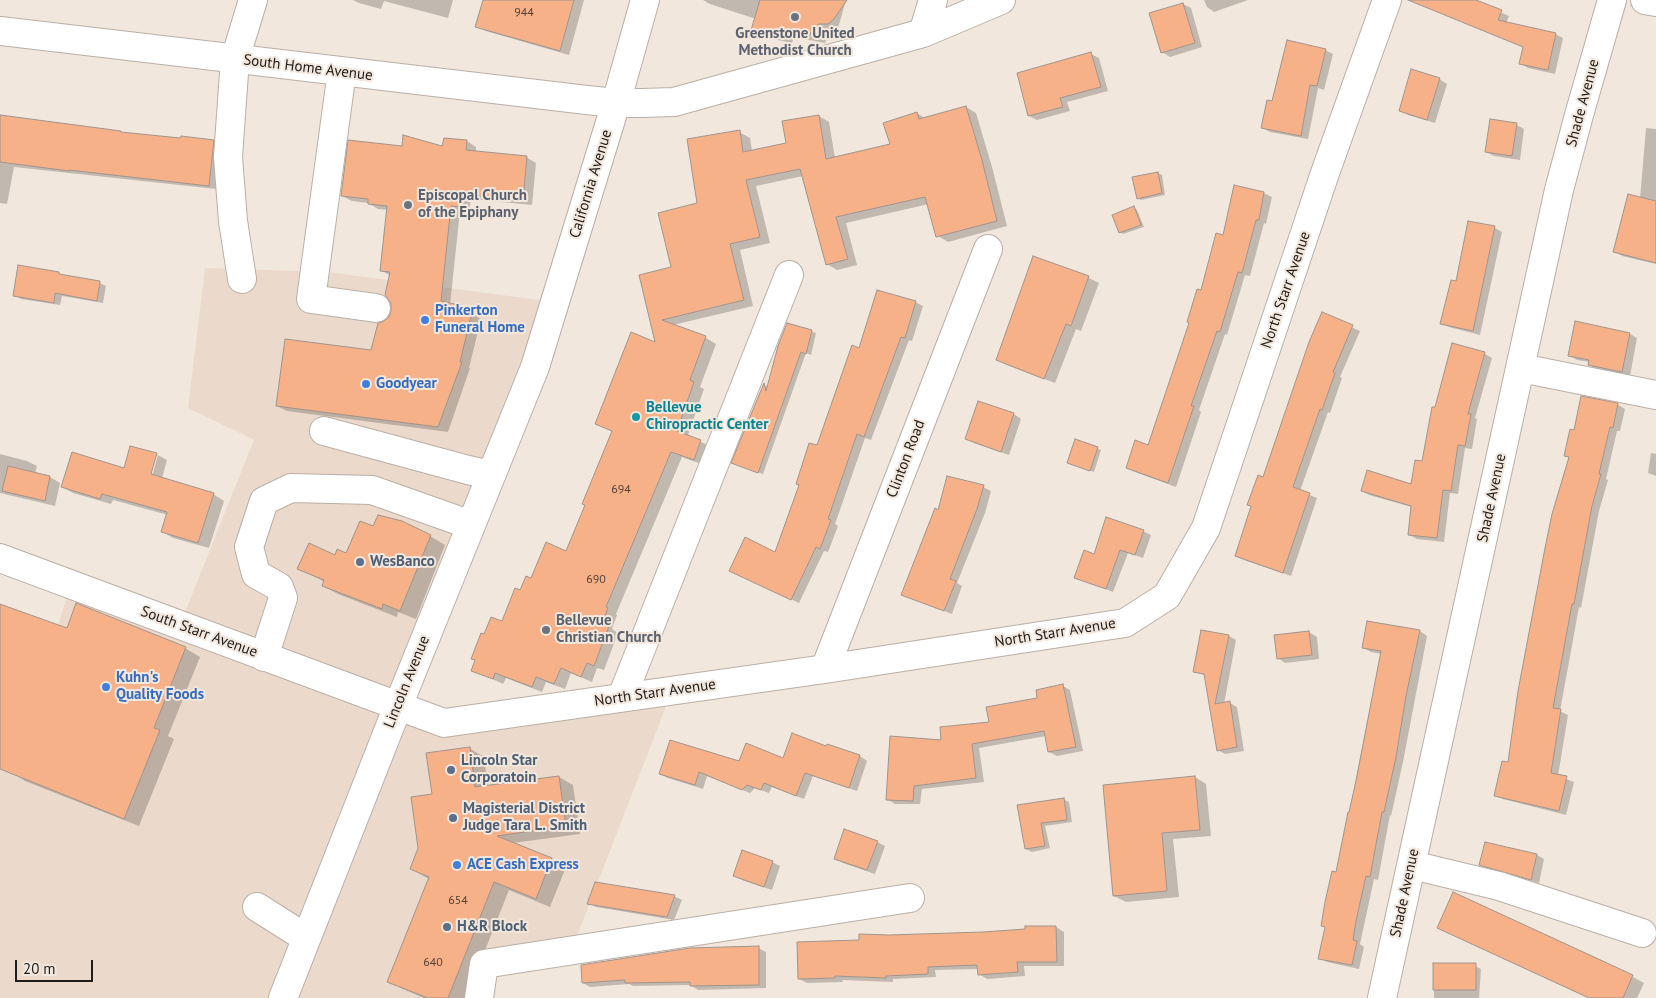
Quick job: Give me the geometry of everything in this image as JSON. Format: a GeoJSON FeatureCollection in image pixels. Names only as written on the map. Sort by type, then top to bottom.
{"type":"FeatureCollection","features":[{"type":"Feature","properties":{"kind":"street"},"geometry":{"type":"LineString","coordinates":[[242,279],[233,221],[228,157],[236,59],[253,0]]}},
{"type":"Feature","properties":{"kind":"street","name":"California Avenue"},"geometry":{"type":"LineString","coordinates":[[535,367],[616,104],[645,0]]}},
{"type":"Feature","properties":{"kind":"street"},"geometry":{"type":"LineString","coordinates":[[923,33],[933,0]]}},
{"type":"Feature","properties":{"kind":"street","name":"South Home Avenue"},"geometry":{"type":"LineString","coordinates":[[0,31],[616,104],[674,102],[923,33],[1000,0]]}},
{"type":"Feature","properties":{"kind":"street","name":"North Starr Avenue"},"geometry":{"type":"LineString","coordinates":[[398,706],[444,723],[622,698],[1125,623],[1167,596],[1206,528],[1325,173],[1387,0]]}},
{"type":"Feature","properties":{"kind":"street","name":"Shade Avenue"},"geometry":{"type":"LineString","coordinates":[[1382,998],[1560,190],[1579,114],[1612,0]]}},
{"type":"Feature","properties":{"kind":"street"},"geometry":{"type":"LineString","coordinates":[[1646,0],[1656,2]]}},
{"type":"Feature","properties":{"kind":"street"},"geometry":{"type":"LineString","coordinates":[[342,72],[312,300],[376,308]]}},
{"type":"Feature","properties":{"kind":"street","name":"Clinton Road"},"geometry":{"type":"LineString","coordinates":[[824,669],[988,249]]}},
{"type":"Feature","properties":{"kind":"street"},"geometry":{"type":"LineString","coordinates":[[622,698],[789,275]]}},
{"type":"Feature","properties":{"kind":"street","name":"Lincoln Avenue"},"geometry":{"type":"LineString","coordinates":[[283,998],[535,367]]}},
{"type":"Feature","properties":{"kind":"street"},"geometry":{"type":"LineString","coordinates":[[1521,368],[1656,395]]}},
{"type":"Feature","properties":{"kind":"street"},"geometry":{"type":"LineString","coordinates":[[324,431],[491,475]]}},
{"type":"Feature","properties":{"kind":"street"},"geometry":{"type":"LineString","coordinates":[[264,657],[284,598],[279,587],[256,574],[250,547],[264,501],[291,488],[372,490],[471,525]]}},
{"type":"Feature","properties":{"kind":"street","name":"South Starr Avenue"},"geometry":{"type":"LineString","coordinates":[[0,558],[398,706]]}},
{"type":"Feature","properties":{"kind":"street"},"geometry":{"type":"LineString","coordinates":[[1412,866],[1500,886],[1642,933]]}},
{"type":"Feature","properties":{"kind":"street"},"geometry":{"type":"LineString","coordinates":[[479,998],[484,964],[910,898]]}},
{"type":"Feature","properties":{"kind":"street"},"geometry":{"type":"LineString","coordinates":[[257,907],[306,938]]}},
{"type":"Feature","properties":{"kind":"shaded area"},"geometry":{"type":"Polygon","coordinates":[[[205,268],[328,272],[554,302],[398,706],[444,723],[665,691],[665,709],[572,949],[484,964],[479,998],[0,998],[0,771],[50,654],[70,585],[180,625],[254,440],[188,408],[205,268]]]}},
{"type":"Feature","properties":{"kind":"building"},"geometry":{"type":"Polygon","coordinates":[[[483,0],[574,0],[560,51],[475,27],[483,0]]]}},
{"type":"Feature","properties":{"kind":"building","name":"Greenstone United Methodist Church"},"geometry":{"type":"Polygon","coordinates":[[[760,0],[847,0],[834,19],[828,24],[818,24],[816,30],[811,32],[810,35],[779,29],[777,35],[751,30],[760,0]]]}},
{"type":"Feature","properties":{"kind":"building"},"geometry":{"type":"Polygon","coordinates":[[[1408,0],[1476,0],[1502,10],[1498,20],[1556,33],[1548,70],[1519,64],[1523,47],[1408,0]]]}},
{"type":"Feature","properties":{"kind":"building"},"geometry":{"type":"Polygon","coordinates":[[[1183,3],[1195,43],[1161,53],[1149,13],[1183,3]]]}},
{"type":"Feature","properties":{"kind":"building"},"geometry":{"type":"Polygon","coordinates":[[[1287,40],[1326,49],[1317,86],[1310,85],[1301,136],[1261,128],[1267,100],[1272,101],[1287,40]]]}},
{"type":"Feature","properties":{"kind":"building"},"geometry":{"type":"Polygon","coordinates":[[[1091,52],[1101,87],[1060,98],[1063,107],[1028,116],[1017,73],[1091,52]]]}},
{"type":"Feature","properties":{"kind":"building"},"geometry":{"type":"Polygon","coordinates":[[[1411,69],[1440,78],[1427,120],[1399,111],[1411,69]]]}},
{"type":"Feature","properties":{"kind":"building"},"geometry":{"type":"Polygon","coordinates":[[[966,106],[997,221],[936,237],[925,197],[836,217],[848,259],[826,265],[800,169],[746,180],[760,237],[730,244],[744,300],[662,320],[706,336],[690,380],[694,382],[677,431],[701,440],[694,460],[671,452],[606,607],[608,608],[602,623],[609,626],[594,666],[587,663],[581,677],[561,668],[554,684],[536,677],[532,687],[495,673],[493,679],[471,671],[475,660],[471,659],[481,633],[484,634],[491,617],[502,621],[515,588],[520,590],[526,576],[531,578],[546,542],[566,551],[585,505],[582,504],[612,431],[595,424],[631,332],[655,342],[639,275],[671,267],[658,213],[697,203],[687,139],[740,130],[743,152],[786,143],[782,121],[819,115],[826,159],[890,144],[883,123],[917,112],[919,119],[966,106]]]}},
{"type":"Feature","properties":{"kind":"building"},"geometry":{"type":"Polygon","coordinates":[[[0,115],[121,132],[214,140],[209,186],[0,162],[0,115]]]}},
{"type":"Feature","properties":{"kind":"building"},"geometry":{"type":"Polygon","coordinates":[[[1490,119],[1517,123],[1512,156],[1485,152],[1490,119]]]}},
{"type":"Feature","properties":{"kind":"building"},"geometry":{"type":"Polygon","coordinates":[[[403,135],[442,146],[444,138],[467,140],[466,150],[527,156],[523,201],[461,194],[460,207],[451,206],[441,301],[463,306],[462,309],[472,312],[460,362],[462,362],[438,427],[276,406],[285,339],[371,350],[378,323],[389,317],[391,303],[385,295],[390,272],[380,271],[387,206],[368,204],[368,199],[341,196],[348,140],[402,146],[403,135]]]}},
{"type":"Feature","properties":{"kind":"building"},"geometry":{"type":"Polygon","coordinates":[[[1158,172],[1162,193],[1137,199],[1132,177],[1158,172]]]}},
{"type":"Feature","properties":{"kind":"building"},"geometry":{"type":"Polygon","coordinates":[[[1234,185],[1264,192],[1259,220],[1256,220],[1242,273],[1238,272],[1220,332],[1217,331],[1191,406],[1194,406],[1168,483],[1126,468],[1135,440],[1148,445],[1189,323],[1187,322],[1197,289],[1201,290],[1216,233],[1223,235],[1234,185]]]}},
{"type":"Feature","properties":{"kind":"building"},"geometry":{"type":"Polygon","coordinates":[[[1628,194],[1656,201],[1656,263],[1613,252],[1628,194]]]}},
{"type":"Feature","properties":{"kind":"building"},"geometry":{"type":"Polygon","coordinates":[[[1134,206],[1141,225],[1119,233],[1112,215],[1134,206]]]}},
{"type":"Feature","properties":{"kind":"building"},"geometry":{"type":"Polygon","coordinates":[[[1468,221],[1495,226],[1473,331],[1440,324],[1451,280],[1456,281],[1468,221]]]}},
{"type":"Feature","properties":{"kind":"building"},"geometry":{"type":"Polygon","coordinates":[[[1033,256],[1089,276],[1071,326],[1066,324],[1044,379],[996,360],[1033,256]]]}},
{"type":"Feature","properties":{"kind":"building"},"geometry":{"type":"Polygon","coordinates":[[[18,265],[100,281],[97,301],[55,293],[54,303],[13,296],[18,265]]]}},
{"type":"Feature","properties":{"kind":"building"},"geometry":{"type":"Polygon","coordinates":[[[877,290],[916,301],[905,338],[901,337],[864,437],[857,434],[828,519],[831,520],[820,549],[816,547],[791,600],[729,571],[745,537],[775,552],[799,485],[796,484],[809,443],[817,445],[852,345],[859,348],[877,290]]]}},
{"type":"Feature","properties":{"kind":"building"},"geometry":{"type":"Polygon","coordinates":[[[1322,312],[1353,325],[1333,372],[1335,373],[1322,410],[1320,409],[1293,487],[1310,493],[1283,573],[1235,556],[1251,506],[1247,505],[1258,475],[1263,477],[1309,342],[1322,312]]]}},
{"type":"Feature","properties":{"kind":"building"},"geometry":{"type":"Polygon","coordinates":[[[1575,321],[1630,333],[1622,372],[1588,365],[1589,360],[1568,356],[1575,321]]]}},
{"type":"Feature","properties":{"kind":"building"},"geometry":{"type":"Polygon","coordinates":[[[787,323],[812,330],[806,354],[801,352],[758,473],[731,463],[764,383],[766,391],[778,346],[787,323]]]}},
{"type":"Feature","properties":{"kind":"building"},"geometry":{"type":"Polygon","coordinates":[[[1452,343],[1485,352],[1468,414],[1471,414],[1465,446],[1458,445],[1451,491],[1443,490],[1437,538],[1408,535],[1411,506],[1361,491],[1367,470],[1411,484],[1415,460],[1422,461],[1432,407],[1435,407],[1452,343]]]}},
{"type":"Feature","properties":{"kind":"building"},"geometry":{"type":"Polygon","coordinates":[[[1581,396],[1618,403],[1613,428],[1610,427],[1599,474],[1601,474],[1592,506],[1553,708],[1561,709],[1551,773],[1567,776],[1559,811],[1494,796],[1502,761],[1508,762],[1518,691],[1545,548],[1552,514],[1569,457],[1564,456],[1570,429],[1574,430],[1581,396]]]}},
{"type":"Feature","properties":{"kind":"building"},"geometry":{"type":"Polygon","coordinates":[[[978,401],[1014,413],[1001,452],[965,439],[978,401]]]}},
{"type":"Feature","properties":{"kind":"building"},"geometry":{"type":"Polygon","coordinates":[[[1075,439],[1098,447],[1090,471],[1067,463],[1075,439]]]}},
{"type":"Feature","properties":{"kind":"building"},"geometry":{"type":"Polygon","coordinates":[[[130,446],[157,453],[151,474],[214,493],[198,543],[161,532],[167,512],[102,494],[100,499],[61,487],[72,452],[124,468],[130,446]]]}},
{"type":"Feature","properties":{"kind":"building"},"geometry":{"type":"Polygon","coordinates":[[[8,466],[50,476],[45,501],[2,491],[8,466]]]}},
{"type":"Feature","properties":{"kind":"building"},"geometry":{"type":"Polygon","coordinates":[[[947,476],[984,485],[977,509],[950,579],[956,581],[944,611],[901,595],[935,508],[938,510],[947,476]]]}},
{"type":"Feature","properties":{"kind":"building","name":"WesBanco"},"geometry":{"type":"Polygon","coordinates":[[[378,515],[402,521],[431,535],[400,611],[383,604],[382,609],[322,586],[324,580],[297,569],[309,543],[335,555],[337,549],[346,553],[360,521],[373,526],[378,515]]]}},
{"type":"Feature","properties":{"kind":"building"},"geometry":{"type":"Polygon","coordinates":[[[1106,517],[1144,530],[1135,555],[1120,550],[1106,589],[1074,578],[1084,550],[1094,554],[1106,517]]]}},
{"type":"Feature","properties":{"kind":"building","name":"Kuhn's Quality Foods"},"geometry":{"type":"Polygon","coordinates":[[[76,603],[186,647],[154,728],[160,730],[124,819],[0,769],[0,604],[67,628],[76,603]]]}},
{"type":"Feature","properties":{"kind":"building"},"geometry":{"type":"Polygon","coordinates":[[[1367,621],[1420,630],[1406,696],[1396,757],[1384,812],[1382,812],[1370,877],[1366,876],[1356,921],[1353,940],[1357,941],[1352,965],[1318,959],[1325,927],[1321,926],[1325,902],[1332,871],[1336,872],[1381,651],[1362,648],[1367,621]]]}},
{"type":"Feature","properties":{"kind":"building"},"geometry":{"type":"Polygon","coordinates":[[[1201,630],[1229,635],[1215,704],[1230,701],[1237,747],[1217,751],[1204,674],[1193,672],[1201,630]]]}},
{"type":"Feature","properties":{"kind":"building"},"geometry":{"type":"Polygon","coordinates":[[[1309,631],[1312,655],[1277,659],[1274,635],[1309,631]]]}},
{"type":"Feature","properties":{"kind":"building"},"geometry":{"type":"Polygon","coordinates":[[[1063,684],[1076,747],[1048,752],[1044,731],[972,744],[976,778],[914,786],[913,801],[886,800],[890,736],[941,740],[940,727],[989,722],[986,707],[1037,698],[1036,690],[1063,684]]]}},
{"type":"Feature","properties":{"kind":"building"},"geometry":{"type":"Polygon","coordinates":[[[792,733],[826,746],[827,744],[860,755],[849,788],[805,773],[796,796],[764,783],[761,790],[747,785],[742,790],[699,772],[695,785],[659,774],[670,740],[739,761],[746,743],[783,758],[792,733]]]}},
{"type":"Feature","properties":{"kind":"building"},"geometry":{"type":"Polygon","coordinates":[[[470,747],[475,787],[559,776],[566,826],[497,836],[552,858],[536,899],[494,882],[448,998],[428,998],[387,982],[429,877],[410,869],[418,848],[411,797],[432,794],[426,753],[470,747]]]}},
{"type":"Feature","properties":{"kind":"building"},"geometry":{"type":"Polygon","coordinates":[[[1195,776],[1200,830],[1162,833],[1167,891],[1113,896],[1103,785],[1195,776]]]}},
{"type":"Feature","properties":{"kind":"building"},"geometry":{"type":"Polygon","coordinates":[[[1064,798],[1067,820],[1041,823],[1045,846],[1025,849],[1017,805],[1064,798]]]}},
{"type":"Feature","properties":{"kind":"building"},"geometry":{"type":"Polygon","coordinates":[[[844,829],[878,841],[867,870],[834,859],[844,829]]]}},
{"type":"Feature","properties":{"kind":"building"},"geometry":{"type":"Polygon","coordinates":[[[1485,842],[1537,854],[1531,880],[1479,865],[1485,842]]]}},
{"type":"Feature","properties":{"kind":"building"},"geometry":{"type":"Polygon","coordinates":[[[742,850],[773,861],[764,887],[733,876],[742,850]]]}},
{"type":"Feature","properties":{"kind":"building"},"geometry":{"type":"Polygon","coordinates":[[[595,882],[675,895],[667,917],[587,904],[595,882]]]}},
{"type":"Feature","properties":{"kind":"building"},"geometry":{"type":"Polygon","coordinates":[[[1453,892],[1633,975],[1623,998],[1589,998],[1437,928],[1453,892]]]}},
{"type":"Feature","properties":{"kind":"building"},"geometry":{"type":"Polygon","coordinates":[[[1025,926],[1056,926],[1057,962],[1017,962],[1018,972],[978,975],[977,965],[928,967],[928,974],[886,976],[886,978],[835,976],[835,978],[798,979],[797,942],[859,940],[859,934],[983,932],[1025,929],[1025,926]]]}},
{"type":"Feature","properties":{"kind":"building"},"geometry":{"type":"Polygon","coordinates":[[[759,946],[759,985],[690,986],[690,982],[625,983],[625,980],[582,983],[581,965],[690,948],[759,946]]]}},
{"type":"Feature","properties":{"kind":"building"},"geometry":{"type":"Polygon","coordinates":[[[1433,963],[1476,963],[1476,990],[1433,990],[1433,963]]]}},
{"type":"Feature","properties":{"kind":"place","name":"Greenstone United Methodist Church"},"geometry":{"type":"Point","coordinates":[795,17]}},
{"type":"Feature","properties":{"kind":"place","name":"Episcopal Church of the Epiphany"},"geometry":{"type":"Point","coordinates":[408,205]}},
{"type":"Feature","properties":{"kind":"place","name":"Pinkerton Funeral Home"},"geometry":{"type":"Point","coordinates":[425,320]}},
{"type":"Feature","properties":{"kind":"place","name":"Goodyear"},"geometry":{"type":"Point","coordinates":[366,384]}},
{"type":"Feature","properties":{"kind":"place","name":"Bellevue Chiropractic Center"},"geometry":{"type":"Point","coordinates":[636,417]}},
{"type":"Feature","properties":{"kind":"place","name":"WesBanco"},"geometry":{"type":"Point","coordinates":[360,562]}},
{"type":"Feature","properties":{"kind":"place","name":"Bellevue Christian Church"},"geometry":{"type":"Point","coordinates":[546,630]}},
{"type":"Feature","properties":{"kind":"place","name":"Kuhn's Quality Foods"},"geometry":{"type":"Point","coordinates":[106,687]}},
{"type":"Feature","properties":{"kind":"place","name":"Lincoln Star Corporatoin"},"geometry":{"type":"Point","coordinates":[451,770]}},
{"type":"Feature","properties":{"kind":"place","name":"Magisterial District Judge Tara L. Smith"},"geometry":{"type":"Point","coordinates":[453,818]}},
{"type":"Feature","properties":{"kind":"place","name":"ACE Cash Express"},"geometry":{"type":"Point","coordinates":[457,865]}},
{"type":"Feature","properties":{"kind":"place","name":"H&R Block"},"geometry":{"type":"Point","coordinates":[447,927]}}]}
